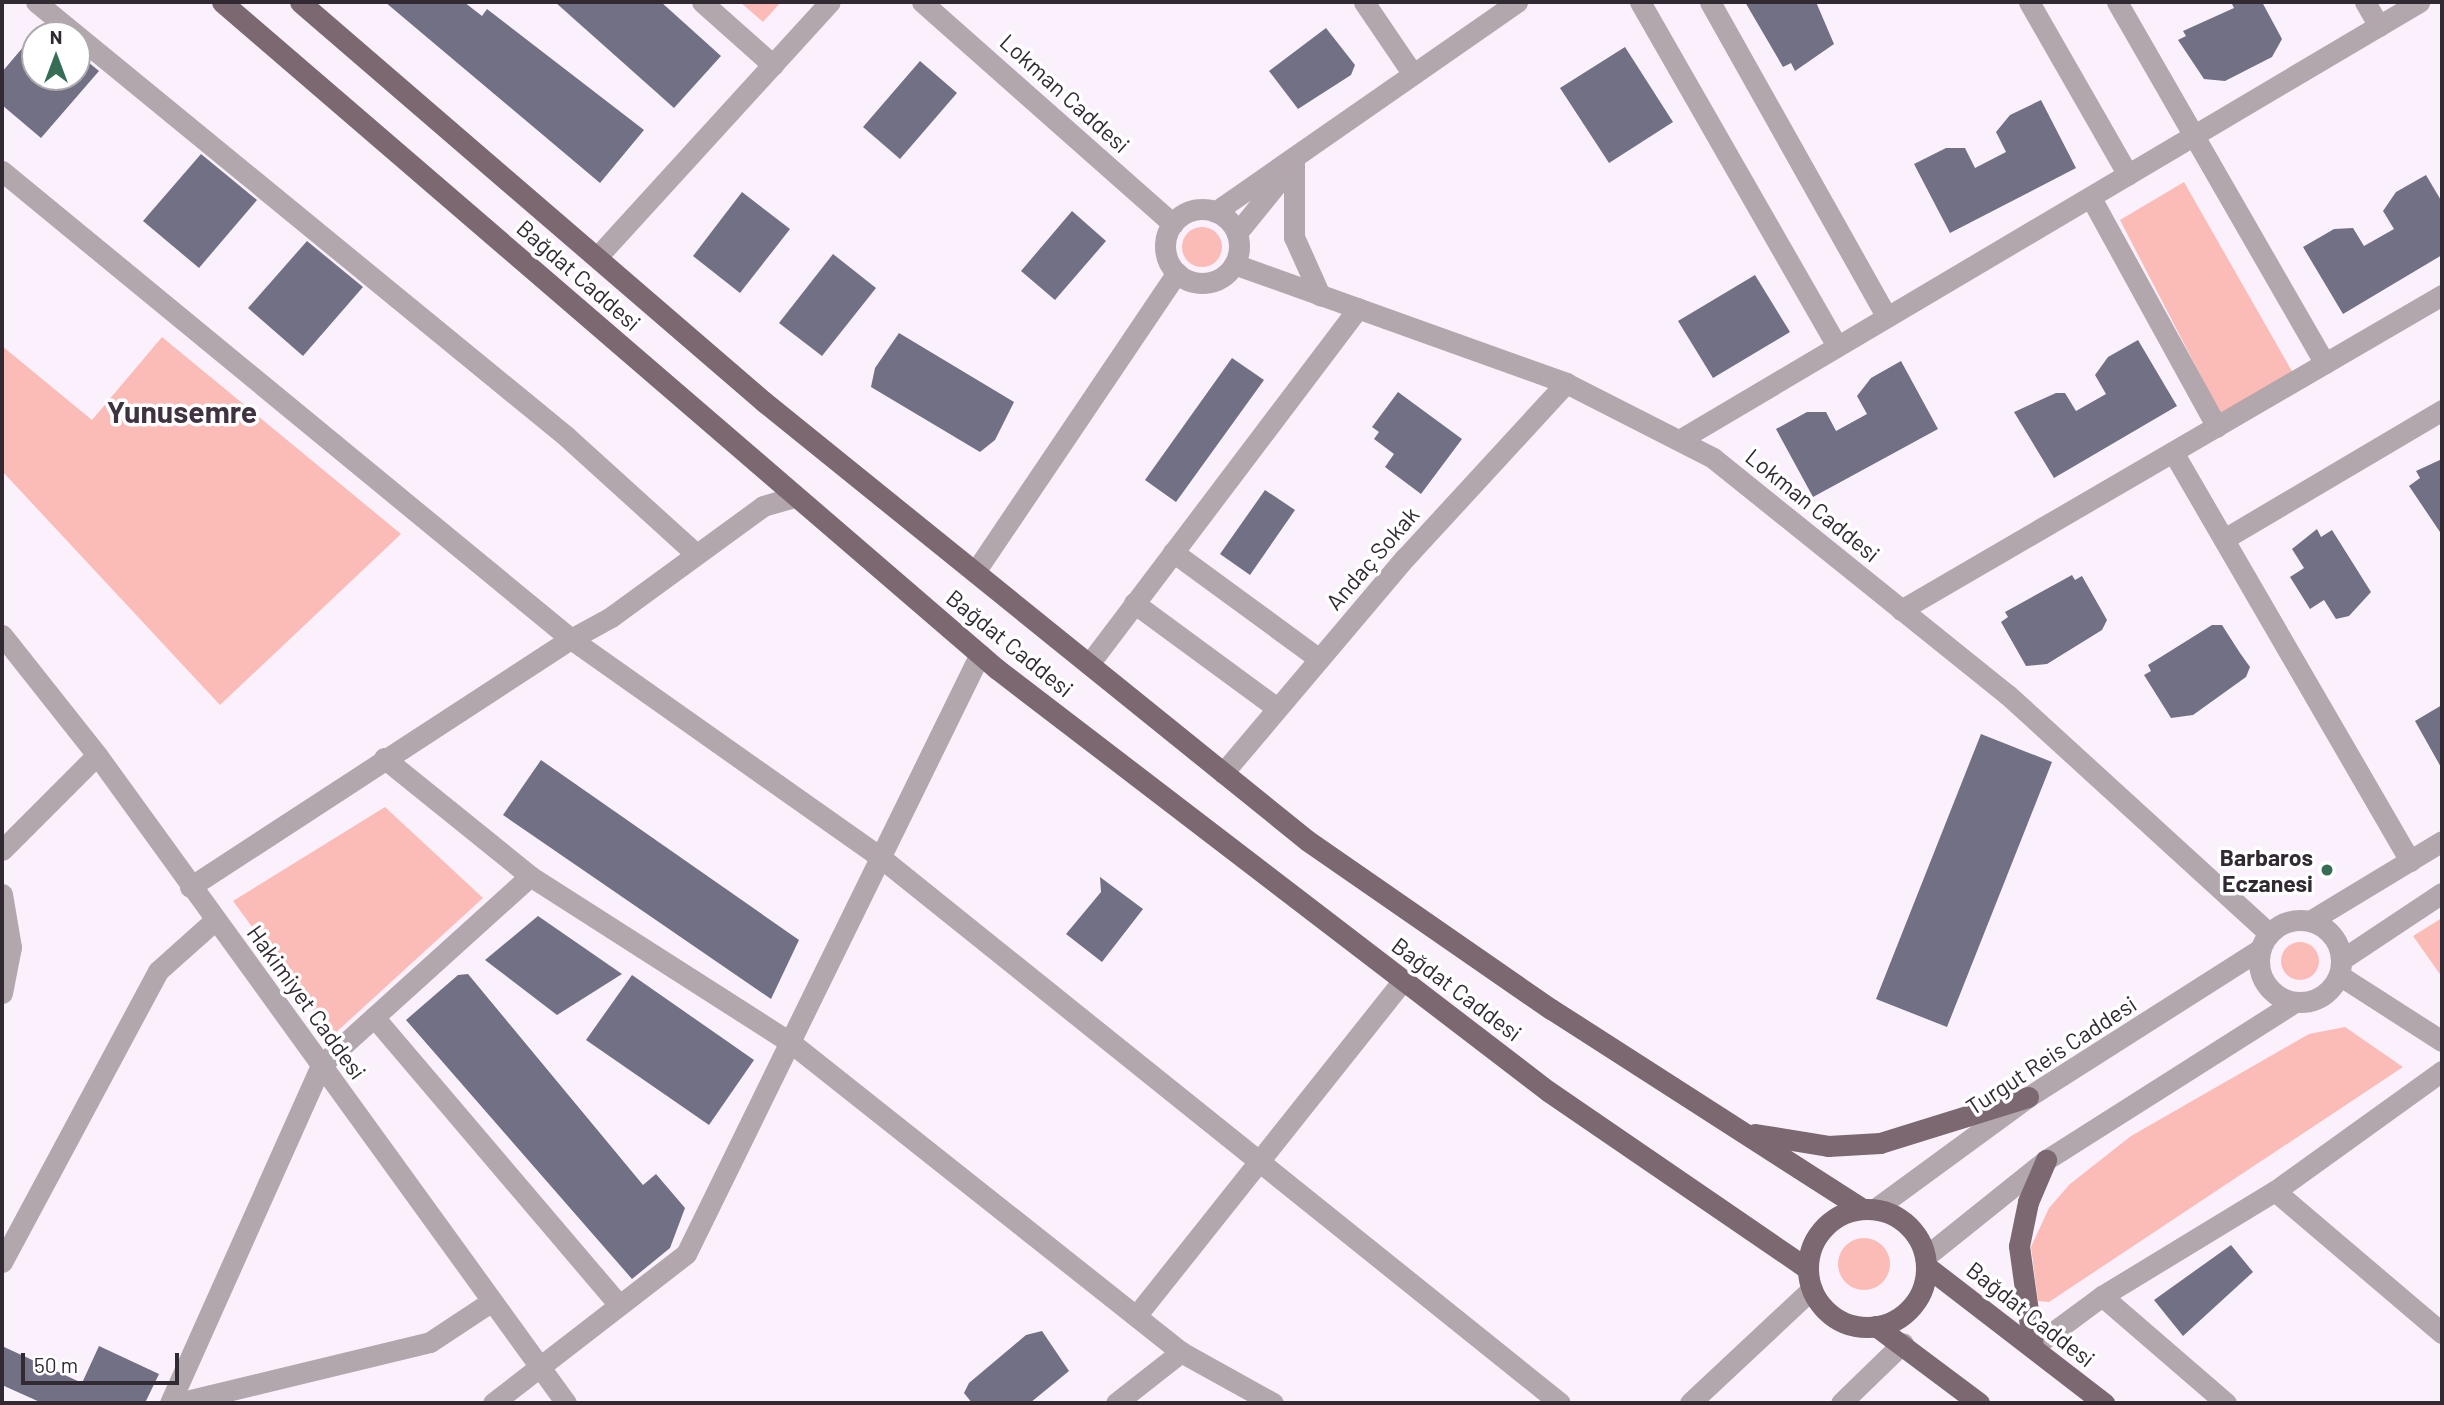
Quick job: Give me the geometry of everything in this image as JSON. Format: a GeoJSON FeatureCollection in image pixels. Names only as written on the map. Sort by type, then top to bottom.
{"type":"FeatureCollection","features":[{"type":"Feature","properties":{"kind":"main road","name":"Bağdat Caddesi"},"geometry":{"type":"LineString","coordinates":[[222,2],[794,497],[980,654],[1548,1091],[1810,1279]]}},
{"type":"Feature","properties":{"kind":"main road","name":"Bağdat Caddesi"},"geometry":{"type":"LineString","coordinates":[[300,2],[597,257],[975,572],[1223,773],[1429,926],[1731,1125],[1868,1209]]}},
{"type":"Feature","properties":{"kind":"main road"},"geometry":{"type":"LineString","coordinates":[[1731,1125],[1803,1144],[1880,1143],[2028,1097]]}},
{"type":"Feature","properties":{"kind":"main road"},"geometry":{"type":"LineString","coordinates":[[2033,1347],[2020,1246],[2028,1202],[2046,1160]]}},
{"type":"Feature","properties":{"kind":"main road"},"geometry":{"type":"LineString","coordinates":[[1876,1326],[1907,1312],[1926,1262],[1902,1220],[1868,1209],[1823,1228],[1810,1279],[1837,1319],[1876,1326],[1903,1343],[1979,1403]]}},
{"type":"Feature","properties":{"kind":"main road","name":"Bağdat Caddesi"},"geometry":{"type":"LineString","coordinates":[[1926,1262],[2104,1403]]}},
{"type":"Feature","properties":{"kind":"street"},"geometry":{"type":"LineString","coordinates":[[36,2],[568,438],[696,554]]}},
{"type":"Feature","properties":{"kind":"street"},"geometry":{"type":"LineString","coordinates":[[702,2],[773,65]]}},
{"type":"Feature","properties":{"kind":"street"},"geometry":{"type":"LineString","coordinates":[[597,257],[830,2]]}},
{"type":"Feature","properties":{"kind":"street","name":"Lokman Caddesi"},"geometry":{"type":"LineString","coordinates":[[922,2],[1173,224]]}},
{"type":"Feature","properties":{"kind":"street"},"geometry":{"type":"LineString","coordinates":[[1364,2],[1412,73]]}},
{"type":"Feature","properties":{"kind":"street"},"geometry":{"type":"LineString","coordinates":[[1294,163],[1237,233],[1234,264],[1210,282],[1177,273],[1165,249],[1173,224],[1194,210],[1215,212],[1294,163],[1412,73],[1517,2]]}},
{"type":"Feature","properties":{"kind":"street"},"geometry":{"type":"LineString","coordinates":[[1640,2],[1837,346]]}},
{"type":"Feature","properties":{"kind":"street"},"geometry":{"type":"LineString","coordinates":[[1710,2],[1887,317]]}},
{"type":"Feature","properties":{"kind":"street"},"geometry":{"type":"LineString","coordinates":[[2029,2],[2128,174]]}},
{"type":"Feature","properties":{"kind":"street"},"geometry":{"type":"LineString","coordinates":[[2117,2],[2325,363]]}},
{"type":"Feature","properties":{"kind":"street"},"geometry":{"type":"LineString","coordinates":[[2365,2],[2379,26]]}},
{"type":"Feature","properties":{"kind":"street"},"geometry":{"type":"LineString","coordinates":[[1681,439],[2419,2]]}},
{"type":"Feature","properties":{"kind":"street"},"geometry":{"type":"LineString","coordinates":[[1294,163],[1294,237],[1320,295]]}},
{"type":"Feature","properties":{"kind":"street"},"geometry":{"type":"LineString","coordinates":[[2,171],[570,639],[880,858],[1261,1159],[1560,1403]]}},
{"type":"Feature","properties":{"kind":"street"},"geometry":{"type":"LineString","coordinates":[[2091,198],[2217,427]]}},
{"type":"Feature","properties":{"kind":"street"},"geometry":{"type":"LineString","coordinates":[[1215,212],[1237,233]]}},
{"type":"Feature","properties":{"kind":"street","name":"Lokman Caddesi"},"geometry":{"type":"LineString","coordinates":[[1234,264],[1566,383],[1681,439],[1743,480],[2008,695],[2264,942]]}},
{"type":"Feature","properties":{"kind":"street"},"geometry":{"type":"LineString","coordinates":[[975,572],[1177,273]]}},
{"type":"Feature","properties":{"kind":"street"},"geometry":{"type":"LineString","coordinates":[[1901,610],[2442,295]]}},
{"type":"Feature","properties":{"kind":"street"},"geometry":{"type":"LineString","coordinates":[[1089,664],[1358,309]]}},
{"type":"Feature","properties":{"kind":"street","name":"Andaç Sokak"},"geometry":{"type":"LineString","coordinates":[[1223,773],[1319,659],[1566,383]]}},
{"type":"Feature","properties":{"kind":"street"},"geometry":{"type":"LineString","coordinates":[[2224,539],[2442,410]]}},
{"type":"Feature","properties":{"kind":"street"},"geometry":{"type":"LineString","coordinates":[[2173,452],[2410,861]]}},
{"type":"Feature","properties":{"kind":"street"},"geometry":{"type":"LineString","coordinates":[[191,887],[384,758],[570,639],[763,506],[794,497]]}},
{"type":"Feature","properties":{"kind":"street"},"geometry":{"type":"LineString","coordinates":[[1173,552],[1319,659]]}},
{"type":"Feature","properties":{"kind":"street"},"geometry":{"type":"LineString","coordinates":[[1135,603],[1277,708]]}},
{"type":"Feature","properties":{"kind":"street","name":"Hakimiyet Caddesi"},"geometry":{"type":"LineString","coordinates":[[2,635],[97,755],[566,1403]]}},
{"type":"Feature","properties":{"kind":"street"},"geometry":{"type":"LineString","coordinates":[[494,1403],[686,1254],[980,654]]}},
{"type":"Feature","properties":{"kind":"street"},"geometry":{"type":"LineString","coordinates":[[2,850],[97,755]]}},
{"type":"Feature","properties":{"kind":"street"},"geometry":{"type":"LineString","coordinates":[[384,758],[530,876],[790,1041],[1181,1352],[1273,1403]]}},
{"type":"Feature","properties":{"kind":"street"},"geometry":{"type":"LineString","coordinates":[[2310,921],[2442,841]]}},
{"type":"Feature","properties":{"kind":"street"},"geometry":{"type":"LineString","coordinates":[[170,1403],[321,1065],[530,876]]}},
{"type":"Feature","properties":{"kind":"street"},"geometry":{"type":"LineString","coordinates":[[1926,1262],[2046,1160],[2295,1002],[2318,998],[2340,967],[2442,893]]}},
{"type":"Feature","properties":{"kind":"street"},"geometry":{"type":"LineString","coordinates":[[2,894],[12,947],[2,993]]}},
{"type":"Feature","properties":{"kind":"street"},"geometry":{"type":"LineString","coordinates":[[2,1262],[158,971],[215,920]]}},
{"type":"Feature","properties":{"kind":"street"},"geometry":{"type":"LineString","coordinates":[[2295,1002],[2265,984],[2264,942],[2293,920],[2310,921],[2334,937],[2340,967],[2442,1041]]}},
{"type":"Feature","properties":{"kind":"street","name":"Turgut Reis Caddesi"},"geometry":{"type":"LineString","coordinates":[[1868,1209],[2028,1097],[2264,942]]}},
{"type":"Feature","properties":{"kind":"street"},"geometry":{"type":"LineString","coordinates":[[1136,1316],[1402,981]]}},
{"type":"Feature","properties":{"kind":"street"},"geometry":{"type":"LineString","coordinates":[[374,1017],[619,1306]]}},
{"type":"Feature","properties":{"kind":"street"},"geometry":{"type":"LineString","coordinates":[[2033,1347],[2102,1296],[2275,1191],[2442,1071]]}},
{"type":"Feature","properties":{"kind":"street"},"geometry":{"type":"LineString","coordinates":[[2275,1191],[2442,1333]]}},
{"type":"Feature","properties":{"kind":"street"},"geometry":{"type":"LineString","coordinates":[[1690,1403],[1810,1279]]}},
{"type":"Feature","properties":{"kind":"street"},"geometry":{"type":"LineString","coordinates":[[2102,1296],[2226,1403]]}},
{"type":"Feature","properties":{"kind":"street"},"geometry":{"type":"LineString","coordinates":[[178,1403],[430,1342],[492,1301]]}},
{"type":"Feature","properties":{"kind":"street"},"geometry":{"type":"LineString","coordinates":[[1841,1403],[1903,1343]]}},
{"type":"Feature","properties":{"kind":"street"},"geometry":{"type":"LineString","coordinates":[[1116,1403],[1181,1352]]}},
{"type":"Feature","properties":{"kind":"shaded area"},"geometry":{"type":"Polygon","coordinates":[[[740,2],[781,2],[763,22],[740,2]]]}},
{"type":"Feature","properties":{"kind":"shaded area"},"geometry":{"type":"Polygon","coordinates":[[[2184,182],[2293,373],[2220,413],[2120,220],[2184,182]]]}},
{"type":"Feature","properties":{"kind":"shaded area"},"geometry":{"type":"Polygon","coordinates":[[[1202,227],[1216,233],[1222,247],[1216,261],[1202,267],[1188,261],[1182,247],[1188,233],[1202,227]]]}},
{"type":"Feature","properties":{"kind":"shaded area"},"geometry":{"type":"Polygon","coordinates":[[[162,337],[401,534],[220,705],[2,471],[2,346],[92,420],[162,337]]]}},
{"type":"Feature","properties":{"kind":"shaded area"},"geometry":{"type":"Polygon","coordinates":[[[385,807],[483,898],[332,1036],[233,901],[385,807]]]}},
{"type":"Feature","properties":{"kind":"shaded area"},"geometry":{"type":"Polygon","coordinates":[[[2442,918],[2442,977],[2413,936],[2442,918]]]}},
{"type":"Feature","properties":{"kind":"shaded area"},"geometry":{"type":"Polygon","coordinates":[[[2300,942],[2314,947],[2319,961],[2314,975],[2300,980],[2286,975],[2281,961],[2286,947],[2300,942]]]}},
{"type":"Feature","properties":{"kind":"shaded area"},"geometry":{"type":"Polygon","coordinates":[[[2345,1027],[2403,1067],[2049,1302],[2038,1301],[2031,1247],[2049,1208],[2070,1184],[2131,1136],[2309,1034],[2345,1027]]]}},
{"type":"Feature","properties":{"kind":"shaded area"},"geometry":{"type":"Polygon","coordinates":[[[1864,1238],[1874,1240],[1882,1246],[1888,1254],[1888,1274],[1882,1282],[1874,1288],[1864,1290],[1854,1288],[1846,1282],[1840,1274],[1838,1264],[1840,1254],[1846,1246],[1854,1240],[1864,1238]]]}},
{"type":"Feature","properties":{"kind":"building"},"geometry":{"type":"Polygon","coordinates":[[[385,2],[464,2],[482,16],[487,9],[644,130],[600,183],[385,2]]]}},
{"type":"Feature","properties":{"kind":"building"},"geometry":{"type":"Polygon","coordinates":[[[555,2],[661,2],[721,56],[674,108],[555,2]]]}},
{"type":"Feature","properties":{"kind":"building"},"geometry":{"type":"Polygon","coordinates":[[[1745,2],[1816,2],[1834,44],[1795,71],[1791,63],[1783,67],[1745,2]]]}},
{"type":"Feature","properties":{"kind":"building"},"geometry":{"type":"Polygon","coordinates":[[[2231,2],[2262,2],[2282,39],[2272,57],[2225,81],[2204,79],[2178,40],[2186,36],[2183,31],[2234,8],[2231,2]]]}},
{"type":"Feature","properties":{"kind":"building"},"geometry":{"type":"Polygon","coordinates":[[[1326,28],[1355,65],[1351,75],[1298,109],[1269,71],[1326,28]]]}},
{"type":"Feature","properties":{"kind":"building"},"geometry":{"type":"Polygon","coordinates":[[[1625,47],[1673,122],[1609,163],[1560,88],[1625,47]]]}},
{"type":"Feature","properties":{"kind":"building"},"geometry":{"type":"Polygon","coordinates":[[[21,50],[21,91],[82,91],[41,138],[2,105],[2,72],[21,50]]]}},
{"type":"Feature","properties":{"kind":"building"},"geometry":{"type":"Polygon","coordinates":[[[920,61],[957,93],[900,159],[863,127],[920,61]]]}},
{"type":"Feature","properties":{"kind":"building"},"geometry":{"type":"Polygon","coordinates":[[[91,64],[99,71],[91,80],[91,64]]]}},
{"type":"Feature","properties":{"kind":"building"},"geometry":{"type":"Polygon","coordinates":[[[2041,100],[2076,168],[1950,233],[1914,164],[1946,148],[1965,148],[1975,168],[2006,152],[1996,132],[2010,115],[2041,100]]]}},
{"type":"Feature","properties":{"kind":"building"},"geometry":{"type":"Polygon","coordinates":[[[201,154],[257,200],[199,268],[143,221],[201,154]]]}},
{"type":"Feature","properties":{"kind":"building"},"geometry":{"type":"Polygon","coordinates":[[[2426,175],[2442,202],[2442,255],[2343,314],[2303,247],[2334,229],[2353,228],[2364,246],[2394,229],[2383,211],[2396,192],[2426,175]]]}},
{"type":"Feature","properties":{"kind":"building"},"geometry":{"type":"Polygon","coordinates":[[[742,192],[790,229],[740,293],[693,256],[742,192]]]}},
{"type":"Feature","properties":{"kind":"building"},"geometry":{"type":"Polygon","coordinates":[[[1072,211],[1106,241],[1055,300],[1021,271],[1072,211]]]}},
{"type":"Feature","properties":{"kind":"building"},"geometry":{"type":"Polygon","coordinates":[[[307,241],[363,287],[303,356],[248,308],[307,241]]]}},
{"type":"Feature","properties":{"kind":"building"},"geometry":{"type":"Polygon","coordinates":[[[833,254],[876,288],[822,356],[779,323],[833,254]]]}},
{"type":"Feature","properties":{"kind":"building"},"geometry":{"type":"Polygon","coordinates":[[[1755,275],[1790,332],[1713,378],[1678,321],[1755,275]]]}},
{"type":"Feature","properties":{"kind":"building"},"geometry":{"type":"Polygon","coordinates":[[[899,333],[1014,402],[995,440],[980,452],[871,387],[875,368],[899,333]]]}},
{"type":"Feature","properties":{"kind":"building"},"geometry":{"type":"Polygon","coordinates":[[[2138,340],[2177,406],[2054,478],[2014,412],[2056,393],[2065,393],[2076,411],[2106,394],[2095,375],[2108,357],[2138,340]]]}},
{"type":"Feature","properties":{"kind":"building"},"geometry":{"type":"Polygon","coordinates":[[[1232,358],[1264,380],[1176,502],[1145,480],[1232,358]]]}},
{"type":"Feature","properties":{"kind":"building"},"geometry":{"type":"Polygon","coordinates":[[[1901,361],[1938,429],[1813,497],[1776,429],[1807,412],[1826,412],[1836,431],[1867,414],[1857,396],[1871,378],[1901,361]]]}},
{"type":"Feature","properties":{"kind":"building"},"geometry":{"type":"Polygon","coordinates":[[[1398,392],[1462,439],[1421,494],[1385,467],[1394,454],[1374,439],[1379,432],[1372,427],[1398,392]]]}},
{"type":"Feature","properties":{"kind":"building"},"geometry":{"type":"Polygon","coordinates":[[[2442,459],[2442,535],[2409,486],[2420,478],[2416,471],[2442,459]]]}},
{"type":"Feature","properties":{"kind":"building"},"geometry":{"type":"Polygon","coordinates":[[[1265,490],[1295,510],[1250,575],[1220,554],[1265,490]]]}},
{"type":"Feature","properties":{"kind":"building"},"geometry":{"type":"Polygon","coordinates":[[[2317,529],[2321,537],[2332,530],[2371,592],[2349,616],[2336,619],[2324,600],[2310,609],[2290,577],[2304,568],[2292,549],[2317,529]]]}},
{"type":"Feature","properties":{"kind":"building"},"geometry":{"type":"Polygon","coordinates":[[[2072,575],[2075,580],[2082,576],[2107,620],[2102,630],[2047,664],[2026,666],[2001,622],[2008,617],[2005,612],[2072,575]]]}},
{"type":"Feature","properties":{"kind":"building"},"geometry":{"type":"Polygon","coordinates":[[[2212,625],[2222,625],[2250,667],[2246,677],[2193,715],[2171,718],[2144,675],[2151,671],[2148,665],[2212,625]]]}},
{"type":"Feature","properties":{"kind":"building"},"geometry":{"type":"Polygon","coordinates":[[[2442,705],[2442,769],[2415,721],[2442,705]]]}},
{"type":"Feature","properties":{"kind":"building"},"geometry":{"type":"Polygon","coordinates":[[[1981,734],[2052,762],[1947,1027],[1876,999],[1981,734]]]}},
{"type":"Feature","properties":{"kind":"building"},"geometry":{"type":"Polygon","coordinates":[[[541,760],[799,940],[771,999],[503,815],[541,760]]]}},
{"type":"Feature","properties":{"kind":"building"},"geometry":{"type":"Polygon","coordinates":[[[1100,877],[1143,909],[1102,962],[1066,934],[1101,892],[1100,877]]]}},
{"type":"Feature","properties":{"kind":"building"},"geometry":{"type":"Polygon","coordinates":[[[538,916],[622,974],[557,1015],[485,960],[538,916]]]}},
{"type":"Feature","properties":{"kind":"building"},"geometry":{"type":"Polygon","coordinates":[[[468,974],[643,1185],[656,1174],[685,1208],[670,1248],[632,1279],[406,1020],[458,975],[468,974]]]}},
{"type":"Feature","properties":{"kind":"building"},"geometry":{"type":"Polygon","coordinates":[[[632,975],[754,1060],[709,1125],[586,1040],[632,975]]]}},
{"type":"Feature","properties":{"kind":"building"},"geometry":{"type":"Polygon","coordinates":[[[2231,1245],[2253,1272],[2183,1336],[2154,1300],[2231,1245]]]}},
{"type":"Feature","properties":{"kind":"building"},"geometry":{"type":"Polygon","coordinates":[[[1042,1331],[1069,1371],[1030,1403],[972,1403],[964,1393],[969,1383],[1026,1335],[1042,1331]]]}},
{"type":"Feature","properties":{"kind":"building"},"geometry":{"type":"Polygon","coordinates":[[[2,1346],[82,1383],[99,1346],[159,1374],[145,1403],[42,1403],[2,1385],[2,1346]]]}},
{"type":"Feature","properties":{"kind":"place","name":"Barbaros Eczanesi"},"geometry":{"type":"Point","coordinates":[2327,870]}},
{"type":"Feature","properties":{"kind":"district","name":"Yunusemre"},"geometry":{"type":"Point","coordinates":[182,411]}}]}
